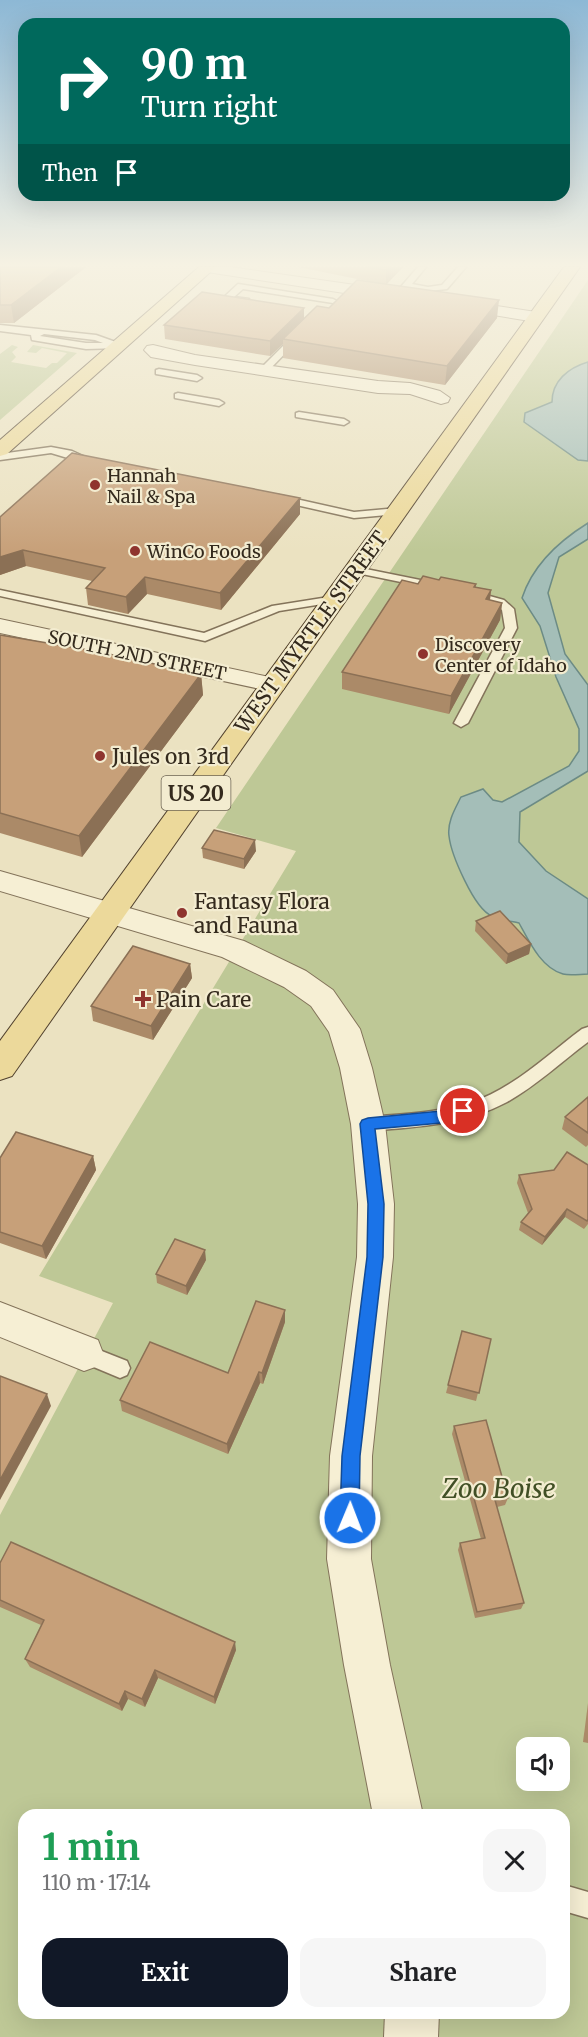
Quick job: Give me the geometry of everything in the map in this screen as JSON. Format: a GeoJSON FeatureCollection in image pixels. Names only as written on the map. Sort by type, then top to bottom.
{"type":"FeatureCollection","features":[{"type":"Feature","properties":{"kind":"main road"},"geometry":{"type":"LineString","coordinates":[[0,450],[101,362]]}},
{"type":"Feature","properties":{"kind":"main road","name":"US 20"},"geometry":{"type":"LineString","coordinates":[[395,515],[504,362]]}},
{"type":"Feature","properties":{"kind":"main road","name":"WEST MYRTLE STREET"},"geometry":{"type":"LineString","coordinates":[[0,1067],[395,515]]}},
{"type":"Feature","properties":{"kind":"street"},"geometry":{"type":"LineString","coordinates":[[220,362],[378,387],[400,394],[474,404]]}},
{"type":"Feature","properties":{"kind":"street","name":"SOUTH 2ND STREET"},"geometry":{"type":"LineString","coordinates":[[0,626],[274,685]]}},
{"type":"Feature","properties":{"kind":"street"},"geometry":{"type":"LineString","coordinates":[[0,881],[233,950],[296,979],[322,998],[344,1029],[356,1068],[368,1124],[376,1204],[375,1257],[351,1456],[348,1560],[397,1809]]}},
{"type":"Feature","properties":{"kind":"street"},"geometry":{"type":"LineString","coordinates":[[0,1319],[84,1353]]}},
{"type":"Feature","properties":{"kind":"street"},"geometry":{"type":"LineString","coordinates":[[411,2037],[412,2019]]}},
{"type":"Feature","properties":{"kind":"lane"},"geometry":{"type":"LineString","coordinates":[[265,369],[272,362]]}},
{"type":"Feature","properties":{"kind":"lane"},"geometry":{"type":"LineString","coordinates":[[159,372],[197,378]]}},
{"type":"Feature","properties":{"kind":"lane"},"geometry":{"type":"LineString","coordinates":[[178,396],[219,403]]}},
{"type":"Feature","properties":{"kind":"lane"},"geometry":{"type":"LineString","coordinates":[[299,415],[344,422]]}},
{"type":"Feature","properties":{"kind":"lane"},"geometry":{"type":"LineString","coordinates":[[0,457],[32,451],[68,453],[77,459],[106,465]]}},
{"type":"Feature","properties":{"kind":"lane"},"geometry":{"type":"LineString","coordinates":[[266,496],[354,515],[395,515]]}},
{"type":"Feature","properties":{"kind":"lane"},"geometry":{"type":"LineString","coordinates":[[356,570],[454,590],[500,602],[508,609],[511,628],[461,723]]}},
{"type":"Feature","properties":{"kind":"lane"},"geometry":{"type":"LineString","coordinates":[[0,593],[205,637],[276,608],[335,599]]}},
{"type":"Feature","properties":{"kind":"lane"},"geometry":{"type":"LineString","coordinates":[[368,1124],[441,1117],[486,1104],[523,1083],[588,1033]]}},
{"type":"Feature","properties":{"kind":"lane"},"geometry":{"type":"LineString","coordinates":[[84,1353],[120,1368]]}},
{"type":"Feature","properties":{"kind":"lane"},"geometry":{"type":"LineString","coordinates":[[570,1900],[588,1905]]}},
{"type":"Feature","properties":{"kind":"green space"},"geometry":{"type":"Polygon","coordinates":[[[0,362],[46,368],[52,363],[67,362],[0,420],[0,362]]]}},
{"type":"Feature","properties":{"kind":"green space","name":"Zoo Boise"},"geometry":{"type":"Polygon","coordinates":[[[532,362],[588,362],[588,2037],[0,2037],[0,1515],[113,1303],[39,1276],[296,851],[216,828],[532,362]]]}},
{"type":"Feature","properties":{"kind":"water"},"geometry":{"type":"Polygon","coordinates":[[[588,362],[588,461],[578,460],[524,422],[525,413],[552,402],[558,382],[562,376],[588,362]]]}},
{"type":"Feature","properties":{"kind":"water"},"geometry":{"type":"Polygon","coordinates":[[[588,523],[588,539],[559,557],[548,593],[565,654],[588,685],[588,771],[520,812],[519,842],[546,871],[588,899],[588,974],[569,975],[555,971],[542,960],[519,923],[492,916],[478,903],[459,867],[449,836],[449,826],[461,797],[483,789],[493,800],[502,802],[569,766],[579,751],[579,729],[556,677],[540,626],[522,598],[533,574],[548,554],[588,523]]]}},
{"type":"Feature","properties":{"kind":"building"},"geometry":{"type":"Polygon","coordinates":[[[423,362],[450,362],[447,366],[423,362]]]}},
{"type":"Feature","properties":{"kind":"building","name":"WinCo Foods"},"geometry":{"type":"Polygon","coordinates":[[[72,453],[300,498],[220,593],[145,577],[126,597],[86,588],[105,568],[23,550],[0,557],[0,517],[72,453]]]}},
{"type":"Feature","properties":{"kind":"building","name":"Discovery Center of Idaho"},"geometry":{"type":"Polygon","coordinates":[[[423,576],[476,584],[474,587],[491,590],[486,599],[502,603],[451,696],[342,672],[402,580],[418,584],[423,576]]]}},
{"type":"Feature","properties":{"kind":"building","name":"Jules on 3rd"},"geometry":{"type":"Polygon","coordinates":[[[0,635],[95,651],[201,674],[79,836],[0,813],[0,635]]]}},
{"type":"Feature","properties":{"kind":"building"},"geometry":{"type":"Polygon","coordinates":[[[214,830],[255,840],[244,859],[202,848],[214,830]]]}},
{"type":"Feature","properties":{"kind":"building"},"geometry":{"type":"Polygon","coordinates":[[[500,911],[531,944],[508,954],[476,921],[500,911]]]}},
{"type":"Feature","properties":{"kind":"building","name":"Pain Care"},"geometry":{"type":"Polygon","coordinates":[[[133,946],[190,964],[151,1026],[91,1006],[133,946]]]}},
{"type":"Feature","properties":{"kind":"building"},"geometry":{"type":"Polygon","coordinates":[[[588,1097],[588,1133],[565,1117],[588,1097]]]}},
{"type":"Feature","properties":{"kind":"building"},"geometry":{"type":"Polygon","coordinates":[[[16,1132],[93,1156],[42,1246],[0,1232],[0,1158],[16,1132]]]}},
{"type":"Feature","properties":{"kind":"building"},"geometry":{"type":"Polygon","coordinates":[[[567,1152],[588,1165],[588,1219],[587,1221],[567,1209],[545,1237],[521,1222],[532,1209],[519,1175],[554,1170],[567,1152]]]}},
{"type":"Feature","properties":{"kind":"building"},"geometry":{"type":"Polygon","coordinates":[[[175,1239],[205,1250],[186,1286],[156,1274],[175,1239]]]}},
{"type":"Feature","properties":{"kind":"building"},"geometry":{"type":"Polygon","coordinates":[[[256,1301],[285,1310],[262,1373],[259,1372],[227,1444],[120,1400],[150,1342],[228,1373],[256,1301]]]}},
{"type":"Feature","properties":{"kind":"building"},"geometry":{"type":"Polygon","coordinates":[[[462,1331],[491,1339],[479,1393],[448,1385],[462,1331]]]}},
{"type":"Feature","properties":{"kind":"building"},"geometry":{"type":"Polygon","coordinates":[[[0,1376],[47,1394],[0,1480],[0,1376]]]}},
{"type":"Feature","properties":{"kind":"building"},"geometry":{"type":"Polygon","coordinates":[[[486,1420],[508,1498],[495,1500],[524,1603],[477,1612],[460,1543],[485,1538],[454,1426],[486,1420]]]}},
{"type":"Feature","properties":{"kind":"building"},"geometry":{"type":"Polygon","coordinates":[[[11,1542],[235,1642],[214,1697],[155,1670],[142,1699],[125,1691],[119,1704],[25,1659],[44,1620],[0,1600],[0,1563],[11,1542]]]}},
{"type":"Feature","properties":{"kind":"place","name":"Hannah Nail & Spa"},"geometry":{"type":"Point","coordinates":[95,485]}},
{"type":"Feature","properties":{"kind":"place","name":"WinCo Foods"},"geometry":{"type":"Point","coordinates":[135,551]}},
{"type":"Feature","properties":{"kind":"place","name":"Discovery Center of Idaho"},"geometry":{"type":"Point","coordinates":[423,654]}},
{"type":"Feature","properties":{"kind":"place","name":"Jules on 3rd"},"geometry":{"type":"Point","coordinates":[100,756]}},
{"type":"Feature","properties":{"kind":"place","name":"Fantasy Flora and Fauna"},"geometry":{"type":"Point","coordinates":[182,913]}},
{"type":"Feature","properties":{"kind":"place","name":"Pain Care"},"geometry":{"type":"Point","coordinates":[143,999]}},
{"type":"Feature","properties":{"kind":"route"},"geometry":{"type":"LineString","coordinates":[[350,1518],[351,1456],[375,1257],[376,1204],[368,1124],[441,1117],[463,1111]]}}]}
